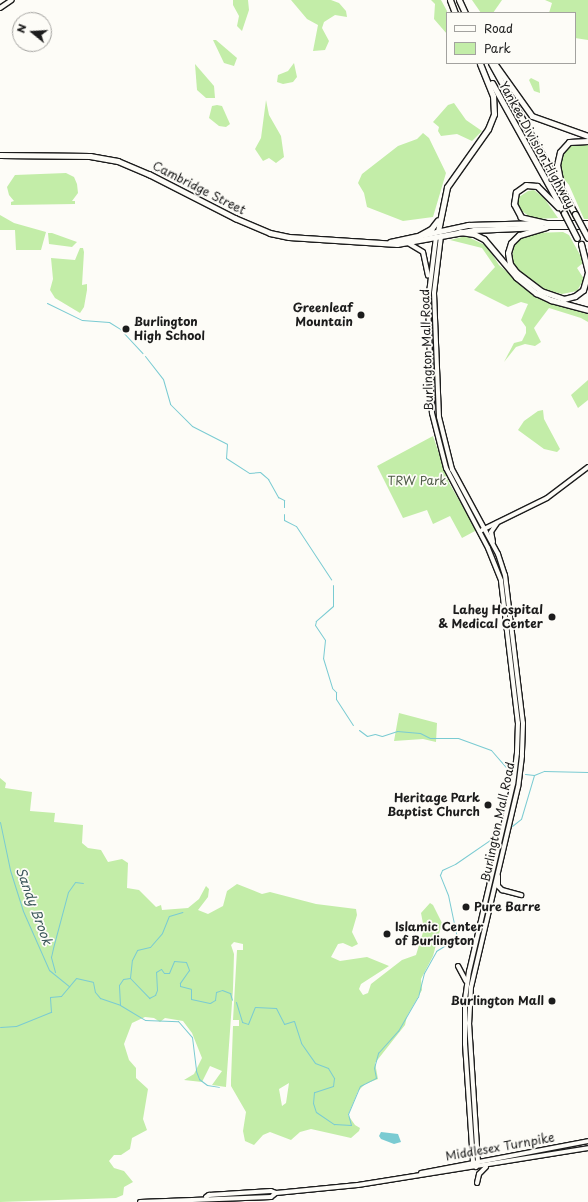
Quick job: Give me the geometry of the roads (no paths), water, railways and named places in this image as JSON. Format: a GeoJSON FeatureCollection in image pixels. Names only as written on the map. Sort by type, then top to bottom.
{"type":"FeatureCollection","features":[{"type":"Feature","properties":{"kind":"highway"},"geometry":{"type":"LineString","coordinates":[[450,0],[455,12]]}},
{"type":"Feature","properties":{"kind":"highway"},"geometry":{"type":"LineString","coordinates":[[459,0],[465,12]]}},
{"type":"Feature","properties":{"kind":"highway"},"geometry":{"type":"LineString","coordinates":[[438,235],[448,184],[488,129],[492,118],[494,96],[480,64]]}},
{"type":"Feature","properties":{"kind":"highway","name":"Yankee Division Highway"},"geometry":{"type":"LineString","coordinates":[[481,64],[588,257]]}},
{"type":"Feature","properties":{"kind":"highway"},"geometry":{"type":"LineString","coordinates":[[493,64],[530,114],[588,136]]}},
{"type":"Feature","properties":{"kind":"highway","name":"Yankee Division Highway"},"geometry":{"type":"LineString","coordinates":[[493,64],[588,238]]}},
{"type":"Feature","properties":{"kind":"highway"},"geometry":{"type":"LineString","coordinates":[[563,194],[557,170],[560,152],[569,142],[588,141]]}},
{"type":"Feature","properties":{"kind":"highway"},"geometry":{"type":"LineString","coordinates":[[546,225],[528,221],[518,214],[514,199],[521,188],[530,185],[539,187],[564,213]]}},
{"type":"Feature","properties":{"kind":"highway"},"geometry":{"type":"LineString","coordinates":[[420,235],[436,224],[444,202]]}},
{"type":"Feature","properties":{"kind":"highway"},"geometry":{"type":"LineString","coordinates":[[546,225],[518,236],[510,247],[508,256],[511,266],[522,278],[545,293],[566,299],[583,290],[588,272],[581,244]]}},
{"type":"Feature","properties":{"kind":"highway"},"geometry":{"type":"LineString","coordinates":[[460,232],[474,234],[486,240],[516,277],[536,293],[557,302],[588,310]]}},
{"type":"Feature","properties":{"kind":"main road"},"geometry":{"type":"LineString","coordinates":[[0,8],[12,0]]}},
{"type":"Feature","properties":{"kind":"main road","name":"Cambridge Street"},"geometry":{"type":"LineString","coordinates":[[0,155],[90,156],[108,159],[142,170],[227,214],[270,232],[304,239],[408,243],[480,224],[588,227]]}},
{"type":"Feature","properties":{"kind":"main road","name":"Cambridge Street"},"geometry":{"type":"LineString","coordinates":[[388,243],[420,235],[438,235],[488,229],[588,223]]}},
{"type":"Feature","properties":{"kind":"main road","name":"Burlington Mall Road"},"geometry":{"type":"LineString","coordinates":[[428,290],[438,235]]}},
{"type":"Feature","properties":{"kind":"main road","name":"Burlington Mall Road"},"geometry":{"type":"LineString","coordinates":[[438,235],[434,294],[439,417],[452,469],[481,530],[506,591],[517,717],[518,754],[489,898],[467,986],[464,1024],[475,1162]]}},
{"type":"Feature","properties":{"kind":"main road","name":"Burlington Mall Road"},"geometry":{"type":"LineString","coordinates":[[408,243],[420,248],[426,256],[428,290],[428,374],[434,424],[450,477],[481,530],[495,548],[506,591],[523,744],[518,787],[498,869],[489,898]]}},
{"type":"Feature","properties":{"kind":"main road"},"geometry":{"type":"LineString","coordinates":[[481,530],[547,498],[588,467]]}},
{"type":"Feature","properties":{"kind":"main road"},"geometry":{"type":"LineString","coordinates":[[495,548],[491,532],[499,521]]}},
{"type":"Feature","properties":{"kind":"main road"},"geometry":{"type":"LineString","coordinates":[[498,869],[500,889],[521,895]]}},
{"type":"Feature","properties":{"kind":"main road"},"geometry":{"type":"LineString","coordinates":[[458,966],[465,976],[467,986]]}},
{"type":"Feature","properties":{"kind":"main road","name":"Burlington Mall Road"},"geometry":{"type":"LineString","coordinates":[[472,968],[469,1016],[475,1162]]}},
{"type":"Feature","properties":{"kind":"main road"},"geometry":{"type":"LineString","coordinates":[[467,1074],[472,1074]]}},
{"type":"Feature","properties":{"kind":"main road","name":"Middlesex Turnpike"},"geometry":{"type":"LineString","coordinates":[[417,1175],[475,1162],[588,1141]]}},
{"type":"Feature","properties":{"kind":"main road","name":"Middlesex Turnpike"},"geometry":{"type":"LineString","coordinates":[[206,1197],[209,1195],[271,1191],[276,1193],[346,1186],[490,1165],[588,1148]]}},
{"type":"Feature","properties":{"kind":"main road"},"geometry":{"type":"LineString","coordinates":[[475,1162],[476,1167]]}},
{"type":"Feature","properties":{"kind":"main road"},"geometry":{"type":"LineString","coordinates":[[477,1183],[481,1171],[490,1165]]}},
{"type":"Feature","properties":{"kind":"main road"},"geometry":{"type":"LineString","coordinates":[[248,1192],[248,1197]]}},
{"type":"Feature","properties":{"kind":"main road","name":"Middlesex Turnpike"},"geometry":{"type":"LineString","coordinates":[[140,1202],[206,1197],[272,1197],[276,1193]]}},
{"type":"Feature","properties":{"kind":"water"},"geometry":{"type":"Polygon","coordinates":[[[381,1132],[398,1134],[401,1142],[394,1144],[381,1139],[379,1136],[381,1132]]]}},
{"type":"Feature","properties":{"kind":"waterway"},"geometry":{"type":"LineString","coordinates":[[47,303],[82,320],[109,322],[120,329],[142,353]]}},
{"type":"Feature","properties":{"kind":"waterway"},"geometry":{"type":"LineString","coordinates":[[145,356],[163,379],[170,404],[192,426],[227,444],[226,458],[249,473],[260,472],[268,479],[278,497],[284,500],[284,507]]}},
{"type":"Feature","properties":{"kind":"waterway"},"geometry":{"type":"LineString","coordinates":[[284,514],[284,520],[296,526],[331,579]]}},
{"type":"Feature","properties":{"kind":"waterway"},"geometry":{"type":"LineString","coordinates":[[333,585],[333,606],[316,621],[315,625],[325,640],[323,658],[332,688],[336,692],[336,699],[353,725]]}},
{"type":"Feature","properties":{"kind":"waterway"},"geometry":{"type":"LineString","coordinates":[[359,730],[367,736],[375,734],[382,736],[397,731],[420,733],[430,738],[458,738],[491,750],[510,772]]}},
{"type":"Feature","properties":{"kind":"waterway"},"geometry":{"type":"LineString","coordinates":[[512,826],[521,819],[534,775],[544,771],[588,772]]}},
{"type":"Feature","properties":{"kind":"waterway"},"geometry":{"type":"LineString","coordinates":[[525,774],[534,775]]}},
{"type":"Feature","properties":{"kind":"waterway","name":"Sandy Brook"},"geometry":{"type":"LineString","coordinates":[[0,822],[10,870],[23,911],[49,970],[69,986]]}},
{"type":"Feature","properties":{"kind":"waterway"},"geometry":{"type":"LineString","coordinates":[[236,1002],[242,1022],[248,1024],[255,1007],[276,1008],[284,1024],[294,1021],[301,1043],[315,1063],[328,1068],[334,1078],[333,1086],[314,1092],[313,1103],[316,1112],[334,1124],[351,1125],[348,1114],[360,1086],[376,1078],[374,1068],[378,1053],[398,1031],[418,997],[424,973],[436,951],[457,938],[448,895],[440,875],[442,870],[455,864],[497,835]]}},
{"type":"Feature","properties":{"kind":"waterway"},"geometry":{"type":"LineString","coordinates":[[55,972],[51,957],[68,892],[75,882],[83,883]]}},
{"type":"Feature","properties":{"kind":"waterway"},"geometry":{"type":"LineString","coordinates":[[130,978],[132,960],[137,950],[150,947],[162,933],[169,916],[182,912]]}},
{"type":"Feature","properties":{"kind":"waterway"},"geometry":{"type":"LineString","coordinates":[[0,1027],[16,1026],[51,1012],[50,997],[61,996],[76,978],[93,982],[95,992],[100,998],[120,1005],[119,985],[123,979],[130,978],[149,998],[155,995],[157,990],[156,972],[161,969],[164,973],[169,973],[174,961],[186,962],[189,970],[180,983],[180,986],[191,989],[191,999],[210,1003],[215,1000],[216,992],[222,990],[230,993],[232,1000]]}},
{"type":"Feature","properties":{"kind":"waterway"},"geometry":{"type":"LineString","coordinates":[[120,1005],[145,1020],[178,1021],[192,1037],[196,1071],[199,1079],[207,1085],[219,1087]]}},
{"type":"Feature","properties":{"kind":"place","name":"Greenleaf Mountain"},"geometry":{"type":"Point","coordinates":[361,315]}},
{"type":"Feature","properties":{"kind":"place","name":"Burlington High School"},"geometry":{"type":"Point","coordinates":[126,329]}},
{"type":"Feature","properties":{"kind":"place","name":"Lahey Hospital & Medical Center"},"geometry":{"type":"Point","coordinates":[552,617]}},
{"type":"Feature","properties":{"kind":"place","name":"Heritage Park Baptist Church"},"geometry":{"type":"Point","coordinates":[488,805]}},
{"type":"Feature","properties":{"kind":"place","name":"Pure Barre"},"geometry":{"type":"Point","coordinates":[466,907]}},
{"type":"Feature","properties":{"kind":"place","name":"Islamic Center of Burlington"},"geometry":{"type":"Point","coordinates":[387,934]}},
{"type":"Feature","properties":{"kind":"place","name":"Burlington Mall"},"geometry":{"type":"Point","coordinates":[552,1001]}},
{"type":"Feature","properties":{"kind":"park label","name":"TRW Park"},"geometry":{"type":"Point","coordinates":[417,481]}}]}
